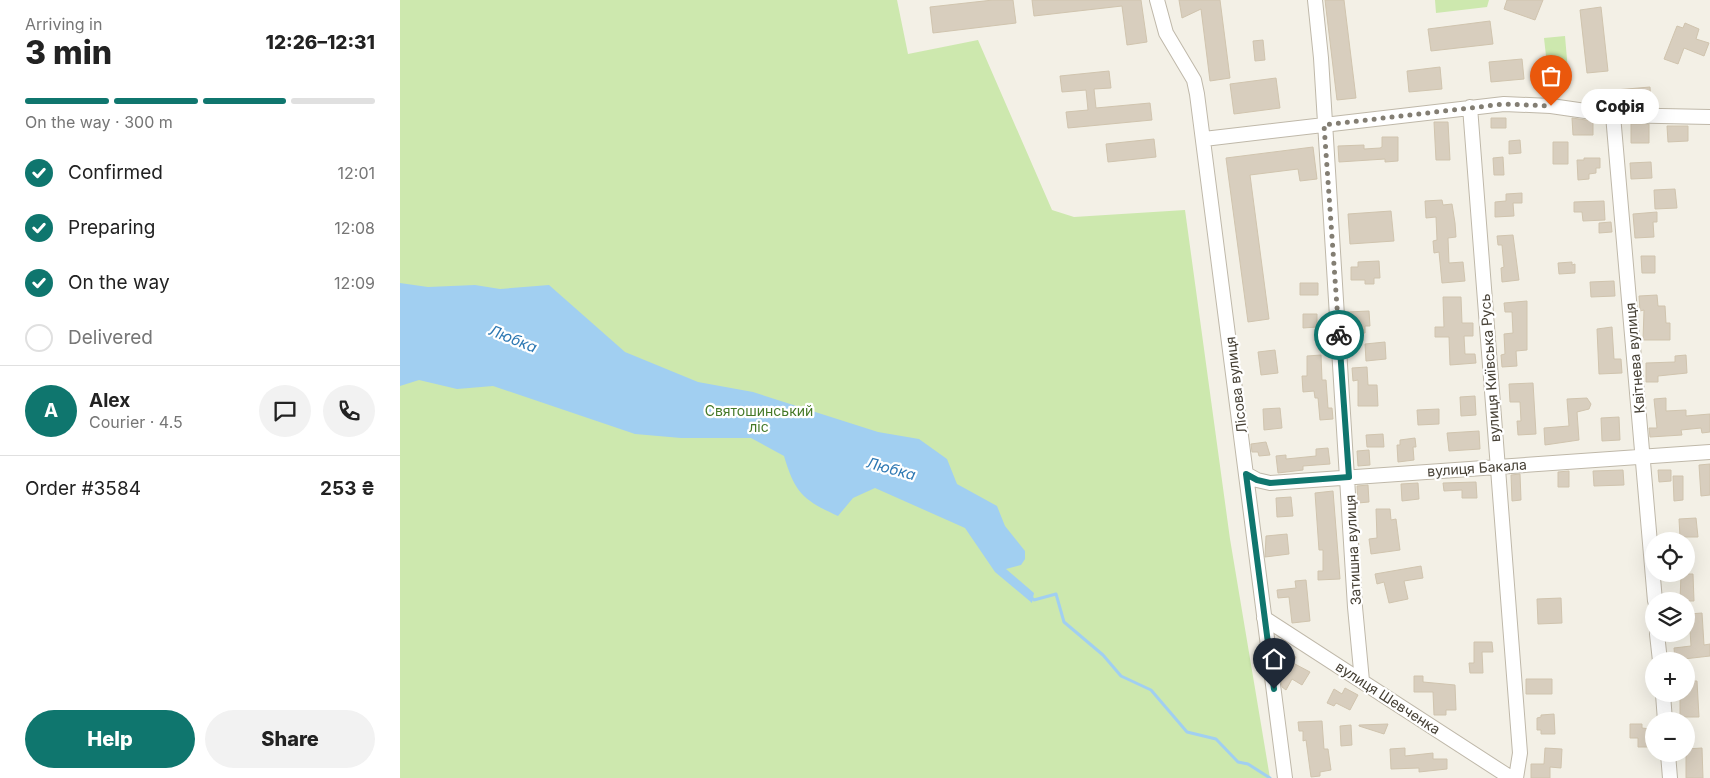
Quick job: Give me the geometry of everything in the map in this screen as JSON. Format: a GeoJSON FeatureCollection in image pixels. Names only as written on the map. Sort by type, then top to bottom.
{"type":"FeatureCollection","features":[{"type":"Feature","properties":{"kind":"street","name":"Лісова вулиця"},"geometry":{"type":"LineString","coordinates":[[1157,0],[1166,33],[1194,80],[1204,139],[1285,778]]}},
{"type":"Feature","properties":{"kind":"street","name":"Затишна вулиця"},"geometry":{"type":"LineString","coordinates":[[1315,0],[1362,681]]}},
{"type":"Feature","properties":{"kind":"street"},"geometry":{"type":"LineString","coordinates":[[1204,139],[1470,107],[1530,104],[1614,115],[1710,117]]}},
{"type":"Feature","properties":{"kind":"street","name":"вулиця Київська Русь"},"geometry":{"type":"LineString","coordinates":[[1470,107],[1520,753],[1516,778]]}},
{"type":"Feature","properties":{"kind":"street","name":"Квітнева вулиця"},"geometry":{"type":"LineString","coordinates":[[1614,115],[1654,592]]}},
{"type":"Feature","properties":{"kind":"street","name":"вулиця Бакала"},"geometry":{"type":"LineString","coordinates":[[1246,474],[1257,480],[1270,483],[1710,452]]}},
{"type":"Feature","properties":{"kind":"street","name":"вулиця Шевченка"},"geometry":{"type":"LineString","coordinates":[[1264,618],[1511,778]]}},
{"type":"Feature","properties":{"kind":"street"},"geometry":{"type":"LineString","coordinates":[[1669,762],[1670,778]]}},
{"type":"Feature","properties":{"kind":"green space","name":"Святошинський ліс"},"geometry":{"type":"Polygon","coordinates":[[[400,0],[897,0],[908,54],[978,40],[1052,210],[1074,217],[1185,210],[1230,539],[1270,778],[400,778],[400,0]]]}},
{"type":"Feature","properties":{"kind":"green space"},"geometry":{"type":"Polygon","coordinates":[[[1435,0],[1489,0],[1487,7],[1436,13],[1435,0]]]}},
{"type":"Feature","properties":{"kind":"green space"},"geometry":{"type":"Polygon","coordinates":[[[1565,36],[1568,71],[1548,74],[1544,38],[1565,36]]]}},
{"type":"Feature","properties":{"kind":"water"},"geometry":{"type":"Polygon","coordinates":[[[400,283],[428,287],[475,285],[500,289],[549,285],[625,352],[698,382],[753,392],[878,432],[919,439],[947,459],[957,484],[997,506],[1005,526],[1025,551],[1025,559],[1021,565],[1006,569],[1034,593],[1032,603],[995,572],[965,528],[875,488],[853,498],[838,516],[816,505],[802,494],[792,479],[784,456],[751,438],[681,438],[635,434],[493,386],[457,389],[419,380],[400,386],[400,283]]]}},
{"type":"Feature","properties":{"kind":"building"},"geometry":{"type":"Polygon","coordinates":[[[993,0],[1013,0],[1016,23],[933,33],[930,7],[993,0]]]}},
{"type":"Feature","properties":{"kind":"building"},"geometry":{"type":"Polygon","coordinates":[[[1032,0],[1141,0],[1147,42],[1127,45],[1122,6],[1034,16],[1032,0]]]}},
{"type":"Feature","properties":{"kind":"building"},"geometry":{"type":"Polygon","coordinates":[[[1179,0],[1220,0],[1230,78],[1210,81],[1201,9],[1182,18],[1179,0]]]}},
{"type":"Feature","properties":{"kind":"building"},"geometry":{"type":"Polygon","coordinates":[[[1325,0],[1344,0],[1356,98],[1337,100],[1325,0]]]}},
{"type":"Feature","properties":{"kind":"building"},"geometry":{"type":"Polygon","coordinates":[[[1507,0],[1543,0],[1535,20],[1504,9],[1507,0]]]}},
{"type":"Feature","properties":{"kind":"building"},"geometry":{"type":"Polygon","coordinates":[[[1601,7],[1608,71],[1587,73],[1580,10],[1601,7]]]}},
{"type":"Feature","properties":{"kind":"building"},"geometry":{"type":"Polygon","coordinates":[[[1490,21],[1493,44],[1431,51],[1428,29],[1490,21]]]}},
{"type":"Feature","properties":{"kind":"building"},"geometry":{"type":"Polygon","coordinates":[[[1685,23],[1699,29],[1696,39],[1709,43],[1704,56],[1684,48],[1678,64],[1664,59],[1677,26],[1683,28],[1685,23]]]}},
{"type":"Feature","properties":{"kind":"building"},"geometry":{"type":"Polygon","coordinates":[[[1263,40],[1265,60],[1255,61],[1253,41],[1263,40]]]}},
{"type":"Feature","properties":{"kind":"building"},"geometry":{"type":"Polygon","coordinates":[[[1522,59],[1524,79],[1491,82],[1489,62],[1522,59]]]}},
{"type":"Feature","properties":{"kind":"building"},"geometry":{"type":"Polygon","coordinates":[[[1440,67],[1442,89],[1409,92],[1407,71],[1440,67]]]}},
{"type":"Feature","properties":{"kind":"building"},"geometry":{"type":"Polygon","coordinates":[[[1109,71],[1111,88],[1094,89],[1096,108],[1150,103],[1152,120],[1068,128],[1066,112],[1088,110],[1086,90],[1062,92],[1060,76],[1109,71]]]}},
{"type":"Feature","properties":{"kind":"building"},"geometry":{"type":"Polygon","coordinates":[[[1276,78],[1280,108],[1234,114],[1230,84],[1276,78]]]}},
{"type":"Feature","properties":{"kind":"building"},"geometry":{"type":"Polygon","coordinates":[[[1650,87],[1651,101],[1617,104],[1615,90],[1650,87]]]}},
{"type":"Feature","properties":{"kind":"building"},"geometry":{"type":"Polygon","coordinates":[[[1491,118],[1506,118],[1506,128],[1491,128],[1491,118]]]}},
{"type":"Feature","properties":{"kind":"building"},"geometry":{"type":"Polygon","coordinates":[[[1572,118],[1593,121],[1593,135],[1573,135],[1572,118]]]}},
{"type":"Feature","properties":{"kind":"building"},"geometry":{"type":"Polygon","coordinates":[[[1434,122],[1448,122],[1450,160],[1436,160],[1434,122]]]}},
{"type":"Feature","properties":{"kind":"building"},"geometry":{"type":"Polygon","coordinates":[[[1631,124],[1649,124],[1649,143],[1631,143],[1631,124]]]}},
{"type":"Feature","properties":{"kind":"building"},"geometry":{"type":"Polygon","coordinates":[[[1667,126],[1688,126],[1688,141],[1668,142],[1667,126]]]}},
{"type":"Feature","properties":{"kind":"building"},"geometry":{"type":"Polygon","coordinates":[[[1382,137],[1398,137],[1398,161],[1385,162],[1385,159],[1339,162],[1338,146],[1364,145],[1364,149],[1380,148],[1382,147],[1382,137]]]}},
{"type":"Feature","properties":{"kind":"building"},"geometry":{"type":"Polygon","coordinates":[[[1154,139],[1156,157],[1108,162],[1106,144],[1154,139]]]}},
{"type":"Feature","properties":{"kind":"building"},"geometry":{"type":"Polygon","coordinates":[[[1520,140],[1521,153],[1509,154],[1509,141],[1520,140]]]}},
{"type":"Feature","properties":{"kind":"building"},"geometry":{"type":"Polygon","coordinates":[[[1553,142],[1568,142],[1568,164],[1553,164],[1553,142]]]}},
{"type":"Feature","properties":{"kind":"building"},"geometry":{"type":"Polygon","coordinates":[[[1313,147],[1317,179],[1300,181],[1298,169],[1250,175],[1269,319],[1248,322],[1226,158],[1313,147]]]}},
{"type":"Feature","properties":{"kind":"building"},"geometry":{"type":"Polygon","coordinates":[[[1503,157],[1504,175],[1494,175],[1493,158],[1503,157]]]}},
{"type":"Feature","properties":{"kind":"building"},"geometry":{"type":"Polygon","coordinates":[[[1584,158],[1600,158],[1600,168],[1596,168],[1596,173],[1589,174],[1589,179],[1578,180],[1577,160],[1584,160],[1584,158]]]}},
{"type":"Feature","properties":{"kind":"building"},"geometry":{"type":"Polygon","coordinates":[[[1651,162],[1652,178],[1631,179],[1630,163],[1651,162]]]}},
{"type":"Feature","properties":{"kind":"building"},"geometry":{"type":"Polygon","coordinates":[[[1675,189],[1677,208],[1655,209],[1654,190],[1675,189]]]}},
{"type":"Feature","properties":{"kind":"building"},"geometry":{"type":"Polygon","coordinates":[[[1522,193],[1522,203],[1513,203],[1514,216],[1495,217],[1495,202],[1506,201],[1506,194],[1522,193]]]}},
{"type":"Feature","properties":{"kind":"building"},"geometry":{"type":"Polygon","coordinates":[[[1442,200],[1443,205],[1452,204],[1455,223],[1456,237],[1448,238],[1449,263],[1463,262],[1465,281],[1442,283],[1439,252],[1434,253],[1433,241],[1437,240],[1436,217],[1426,218],[1425,201],[1442,200]]]}},
{"type":"Feature","properties":{"kind":"building"},"geometry":{"type":"Polygon","coordinates":[[[1604,201],[1605,220],[1583,221],[1582,212],[1574,212],[1574,202],[1604,201]]]}},
{"type":"Feature","properties":{"kind":"building"},"geometry":{"type":"Polygon","coordinates":[[[1391,211],[1394,241],[1350,244],[1348,214],[1391,211]]]}},
{"type":"Feature","properties":{"kind":"building"},"geometry":{"type":"Polygon","coordinates":[[[1657,212],[1657,222],[1653,222],[1654,237],[1635,238],[1633,214],[1657,212]]]}},
{"type":"Feature","properties":{"kind":"building"},"geometry":{"type":"Polygon","coordinates":[[[1611,222],[1612,232],[1599,233],[1599,223],[1611,222]]]}},
{"type":"Feature","properties":{"kind":"building"},"geometry":{"type":"Polygon","coordinates":[[[1513,235],[1519,280],[1502,282],[1501,268],[1504,267],[1502,245],[1498,245],[1497,236],[1513,235]]]}},
{"type":"Feature","properties":{"kind":"building"},"geometry":{"type":"Polygon","coordinates":[[[1641,256],[1655,256],[1655,273],[1642,273],[1641,256]]]}},
{"type":"Feature","properties":{"kind":"building"},"geometry":{"type":"Polygon","coordinates":[[[1379,261],[1380,278],[1374,278],[1374,284],[1365,284],[1365,280],[1351,280],[1351,267],[1358,267],[1358,262],[1379,261]]]}},
{"type":"Feature","properties":{"kind":"building"},"geometry":{"type":"Polygon","coordinates":[[[1572,262],[1572,265],[1575,264],[1575,273],[1559,274],[1558,263],[1572,262]]]}},
{"type":"Feature","properties":{"kind":"building"},"geometry":{"type":"Polygon","coordinates":[[[1614,281],[1615,296],[1591,297],[1590,282],[1614,281]]]}},
{"type":"Feature","properties":{"kind":"building"},"geometry":{"type":"Polygon","coordinates":[[[1300,283],[1318,283],[1318,295],[1300,295],[1300,283]]]}},
{"type":"Feature","properties":{"kind":"building"},"geometry":{"type":"Polygon","coordinates":[[[1657,295],[1658,306],[1665,306],[1666,323],[1670,323],[1670,340],[1643,340],[1644,310],[1640,311],[1639,296],[1657,295]]]}},
{"type":"Feature","properties":{"kind":"building"},"geometry":{"type":"Polygon","coordinates":[[[1443,297],[1461,297],[1462,323],[1473,323],[1473,336],[1464,336],[1465,354],[1475,354],[1476,363],[1450,365],[1449,337],[1435,337],[1435,327],[1444,327],[1443,297]]]}},
{"type":"Feature","properties":{"kind":"building"},"geometry":{"type":"Polygon","coordinates":[[[1527,301],[1527,350],[1516,351],[1517,366],[1502,367],[1501,355],[1505,354],[1504,334],[1513,333],[1512,312],[1505,312],[1504,303],[1527,301]]]}},
{"type":"Feature","properties":{"kind":"building"},"geometry":{"type":"Polygon","coordinates":[[[1369,311],[1370,326],[1365,326],[1365,333],[1348,334],[1347,312],[1369,311]]]}},
{"type":"Feature","properties":{"kind":"building"},"geometry":{"type":"Polygon","coordinates":[[[1303,314],[1317,314],[1317,327],[1303,328],[1303,314]]]}},
{"type":"Feature","properties":{"kind":"building"},"geometry":{"type":"Polygon","coordinates":[[[1612,327],[1614,359],[1621,359],[1622,373],[1599,374],[1597,329],[1612,327]]]}},
{"type":"Feature","properties":{"kind":"building"},"geometry":{"type":"Polygon","coordinates":[[[1385,342],[1386,359],[1366,361],[1365,344],[1385,342]]]}},
{"type":"Feature","properties":{"kind":"building"},"geometry":{"type":"Polygon","coordinates":[[[1275,350],[1278,373],[1261,375],[1258,352],[1275,350]]]}},
{"type":"Feature","properties":{"kind":"building"},"geometry":{"type":"Polygon","coordinates":[[[1321,355],[1322,380],[1326,380],[1328,408],[1332,408],[1333,419],[1320,420],[1318,398],[1315,398],[1314,391],[1303,392],[1302,376],[1307,376],[1307,356],[1321,355]]]}},
{"type":"Feature","properties":{"kind":"building"},"geometry":{"type":"Polygon","coordinates":[[[1686,355],[1687,373],[1658,376],[1658,382],[1646,382],[1646,363],[1675,362],[1675,356],[1686,355]]]}},
{"type":"Feature","properties":{"kind":"building"},"geometry":{"type":"Polygon","coordinates":[[[1367,367],[1368,385],[1377,385],[1378,406],[1358,406],[1358,380],[1353,381],[1352,368],[1367,367]]]}},
{"type":"Feature","properties":{"kind":"building"},"geometry":{"type":"Polygon","coordinates":[[[1533,383],[1536,434],[1518,435],[1517,421],[1521,421],[1520,402],[1510,402],[1509,384],[1533,383]]]}},
{"type":"Feature","properties":{"kind":"building"},"geometry":{"type":"Polygon","coordinates":[[[1475,396],[1476,415],[1461,416],[1460,397],[1475,396]]]}},
{"type":"Feature","properties":{"kind":"building"},"geometry":{"type":"Polygon","coordinates":[[[1587,398],[1591,404],[1589,409],[1577,412],[1579,440],[1545,445],[1544,428],[1569,426],[1567,399],[1587,398]]]}},
{"type":"Feature","properties":{"kind":"building"},"geometry":{"type":"Polygon","coordinates":[[[1666,398],[1666,411],[1686,410],[1686,416],[1710,414],[1710,432],[1702,433],[1701,428],[1681,430],[1682,435],[1650,437],[1649,428],[1657,428],[1654,399],[1666,398]]]}},
{"type":"Feature","properties":{"kind":"building"},"geometry":{"type":"Polygon","coordinates":[[[1280,408],[1282,428],[1264,430],[1263,409],[1280,408]]]}},
{"type":"Feature","properties":{"kind":"building"},"geometry":{"type":"Polygon","coordinates":[[[1439,409],[1439,424],[1418,425],[1417,410],[1439,409]]]}},
{"type":"Feature","properties":{"kind":"building"},"geometry":{"type":"Polygon","coordinates":[[[1619,417],[1620,440],[1602,441],[1601,418],[1619,417]]]}},
{"type":"Feature","properties":{"kind":"building"},"geometry":{"type":"Polygon","coordinates":[[[1479,431],[1480,449],[1449,451],[1447,433],[1479,431]]]}},
{"type":"Feature","properties":{"kind":"building"},"geometry":{"type":"Polygon","coordinates":[[[1383,434],[1384,447],[1367,447],[1366,435],[1383,434]]]}},
{"type":"Feature","properties":{"kind":"building"},"geometry":{"type":"Polygon","coordinates":[[[1415,438],[1416,447],[1413,447],[1414,460],[1398,462],[1397,445],[1400,445],[1400,440],[1415,438]]]}},
{"type":"Feature","properties":{"kind":"building"},"geometry":{"type":"Polygon","coordinates":[[[1266,442],[1270,455],[1259,456],[1258,452],[1252,452],[1251,444],[1266,442]]]}},
{"type":"Feature","properties":{"kind":"building"},"geometry":{"type":"Polygon","coordinates":[[[1328,448],[1330,464],[1303,466],[1303,470],[1278,473],[1276,456],[1286,455],[1286,459],[1316,456],[1316,449],[1328,448]]]}},
{"type":"Feature","properties":{"kind":"building"},"geometry":{"type":"Polygon","coordinates":[[[1369,450],[1370,465],[1358,466],[1357,451],[1369,450]]]}},
{"type":"Feature","properties":{"kind":"building"},"geometry":{"type":"Polygon","coordinates":[[[1710,464],[1710,495],[1701,496],[1699,465],[1710,464]]]}},
{"type":"Feature","properties":{"kind":"building"},"geometry":{"type":"Polygon","coordinates":[[[1623,470],[1624,485],[1594,486],[1593,471],[1623,470]]]}},
{"type":"Feature","properties":{"kind":"building"},"geometry":{"type":"Polygon","coordinates":[[[1658,470],[1671,470],[1671,481],[1659,482],[1658,470]]]}},
{"type":"Feature","properties":{"kind":"building"},"geometry":{"type":"Polygon","coordinates":[[[1569,471],[1569,487],[1558,487],[1558,472],[1569,471]]]}},
{"type":"Feature","properties":{"kind":"building"},"geometry":{"type":"Polygon","coordinates":[[[1520,474],[1521,500],[1512,501],[1511,475],[1520,474]]]}},
{"type":"Feature","properties":{"kind":"building"},"geometry":{"type":"Polygon","coordinates":[[[1673,476],[1683,476],[1683,500],[1674,501],[1673,476]]]}},
{"type":"Feature","properties":{"kind":"building"},"geometry":{"type":"Polygon","coordinates":[[[1476,482],[1477,498],[1462,498],[1462,490],[1444,491],[1443,483],[1476,482]]]}},
{"type":"Feature","properties":{"kind":"building"},"geometry":{"type":"Polygon","coordinates":[[[1418,483],[1419,499],[1402,501],[1401,484],[1418,483]]]}},
{"type":"Feature","properties":{"kind":"building"},"geometry":{"type":"Polygon","coordinates":[[[1368,485],[1369,502],[1358,503],[1357,486],[1368,485]]]}},
{"type":"Feature","properties":{"kind":"building"},"geometry":{"type":"Polygon","coordinates":[[[1333,491],[1340,579],[1318,580],[1318,571],[1323,571],[1323,550],[1319,550],[1315,493],[1333,491]]]}},
{"type":"Feature","properties":{"kind":"building"},"geometry":{"type":"Polygon","coordinates":[[[1291,497],[1293,516],[1277,517],[1276,498],[1291,497]]]}},
{"type":"Feature","properties":{"kind":"building"},"geometry":{"type":"Polygon","coordinates":[[[1376,509],[1390,509],[1391,520],[1396,519],[1400,550],[1371,554],[1369,539],[1377,538],[1376,509]]]}},
{"type":"Feature","properties":{"kind":"building"},"geometry":{"type":"Polygon","coordinates":[[[1696,518],[1698,537],[1695,537],[1695,532],[1680,532],[1679,519],[1696,518]]]}},
{"type":"Feature","properties":{"kind":"building"},"geometry":{"type":"Polygon","coordinates":[[[1287,534],[1289,554],[1265,557],[1266,536],[1287,534]]]}},
{"type":"Feature","properties":{"kind":"building"},"geometry":{"type":"Polygon","coordinates":[[[1421,566],[1423,578],[1404,581],[1408,599],[1389,603],[1384,582],[1377,584],[1375,574],[1421,566]]]}},
{"type":"Feature","properties":{"kind":"building"},"geometry":{"type":"Polygon","coordinates":[[[1306,580],[1310,621],[1292,623],[1289,597],[1278,598],[1277,590],[1296,588],[1295,581],[1306,580]]]}},
{"type":"Feature","properties":{"kind":"building"},"geometry":{"type":"Polygon","coordinates":[[[1681,582],[1693,582],[1694,592],[1680,592],[1681,582]]]}},
{"type":"Feature","properties":{"kind":"building"},"geometry":{"type":"Polygon","coordinates":[[[1561,598],[1562,623],[1538,624],[1537,599],[1561,598]]]}},
{"type":"Feature","properties":{"kind":"building"},"geometry":{"type":"Polygon","coordinates":[[[1702,613],[1704,645],[1710,644],[1710,656],[1695,658],[1695,652],[1674,652],[1674,648],[1691,646],[1691,642],[1695,642],[1695,614],[1702,613]]]}},
{"type":"Feature","properties":{"kind":"building"},"geometry":{"type":"Polygon","coordinates":[[[1474,642],[1492,642],[1493,652],[1482,652],[1483,673],[1470,673],[1469,663],[1474,663],[1474,642]]]}},
{"type":"Feature","properties":{"kind":"building"},"geometry":{"type":"Polygon","coordinates":[[[1285,651],[1296,657],[1293,663],[1310,672],[1302,685],[1292,679],[1286,690],[1282,687],[1280,674],[1285,667],[1279,662],[1285,651]]]}},
{"type":"Feature","properties":{"kind":"building"},"geometry":{"type":"Polygon","coordinates":[[[1414,676],[1423,676],[1423,682],[1455,685],[1456,710],[1446,710],[1446,715],[1434,715],[1433,692],[1414,692],[1414,676]]]}},
{"type":"Feature","properties":{"kind":"building"},"geometry":{"type":"Polygon","coordinates":[[[1526,679],[1552,679],[1552,694],[1526,694],[1526,679]]]}},
{"type":"Feature","properties":{"kind":"building"},"geometry":{"type":"Polygon","coordinates":[[[1695,681],[1697,681],[1699,717],[1695,717],[1695,712],[1680,712],[1680,702],[1695,702],[1695,681]]]}},
{"type":"Feature","properties":{"kind":"building"},"geometry":{"type":"Polygon","coordinates":[[[1345,688],[1358,695],[1350,710],[1336,703],[1334,706],[1327,703],[1334,689],[1342,694],[1345,688]]]}},
{"type":"Feature","properties":{"kind":"building"},"geometry":{"type":"Polygon","coordinates":[[[1554,714],[1555,734],[1541,734],[1541,730],[1537,730],[1537,718],[1541,717],[1541,715],[1554,714]]]}},
{"type":"Feature","properties":{"kind":"building"},"geometry":{"type":"Polygon","coordinates":[[[1322,721],[1324,749],[1328,749],[1331,770],[1320,772],[1320,776],[1311,777],[1306,740],[1303,741],[1303,731],[1299,731],[1298,722],[1322,721]]]}},
{"type":"Feature","properties":{"kind":"building"},"geometry":{"type":"Polygon","coordinates":[[[1388,724],[1384,734],[1359,726],[1359,725],[1388,724]]]}},
{"type":"Feature","properties":{"kind":"building"},"geometry":{"type":"Polygon","coordinates":[[[1630,724],[1642,724],[1642,728],[1645,728],[1645,747],[1638,747],[1638,738],[1630,738],[1630,724]]]}},
{"type":"Feature","properties":{"kind":"building"},"geometry":{"type":"Polygon","coordinates":[[[1351,725],[1352,745],[1341,746],[1340,726],[1351,725]]]}},
{"type":"Feature","properties":{"kind":"building"},"geometry":{"type":"Polygon","coordinates":[[[1405,748],[1405,756],[1433,753],[1433,759],[1447,759],[1447,769],[1419,772],[1419,768],[1391,769],[1390,749],[1405,748]]]}},
{"type":"Feature","properties":{"kind":"building"},"geometry":{"type":"Polygon","coordinates":[[[1545,748],[1562,749],[1561,768],[1550,767],[1550,778],[1531,778],[1531,764],[1544,764],[1545,748]]]}},
{"type":"Feature","properties":{"kind":"building"},"geometry":{"type":"Polygon","coordinates":[[[1695,748],[1702,748],[1703,778],[1686,778],[1686,762],[1695,762],[1695,748]]]}},
{"type":"Feature","properties":{"kind":"waterway","name":"Любка"},"geometry":{"type":"LineString","coordinates":[[1031,597],[1034,600],[1056,594],[1064,622],[1103,655],[1121,676],[1151,690],[1187,732],[1216,739],[1238,762],[1248,764],[1270,778]]}},
{"type":"Feature","properties":{"kind":"way so far"},"geometry":{"type":"LineString","coordinates":[[1339,335],[1324,125],[1504,104],[1551,106]]}},
{"type":"Feature","properties":{"kind":"place","name":"Софія"},"geometry":{"type":"Point","coordinates":[1551,106]}},
{"type":"Feature","properties":{"kind":"route"},"geometry":{"type":"LineString","coordinates":[[1274,689],[1246,474],[1257,480],[1270,483],[1349,477],[1339,335]]}}]}
